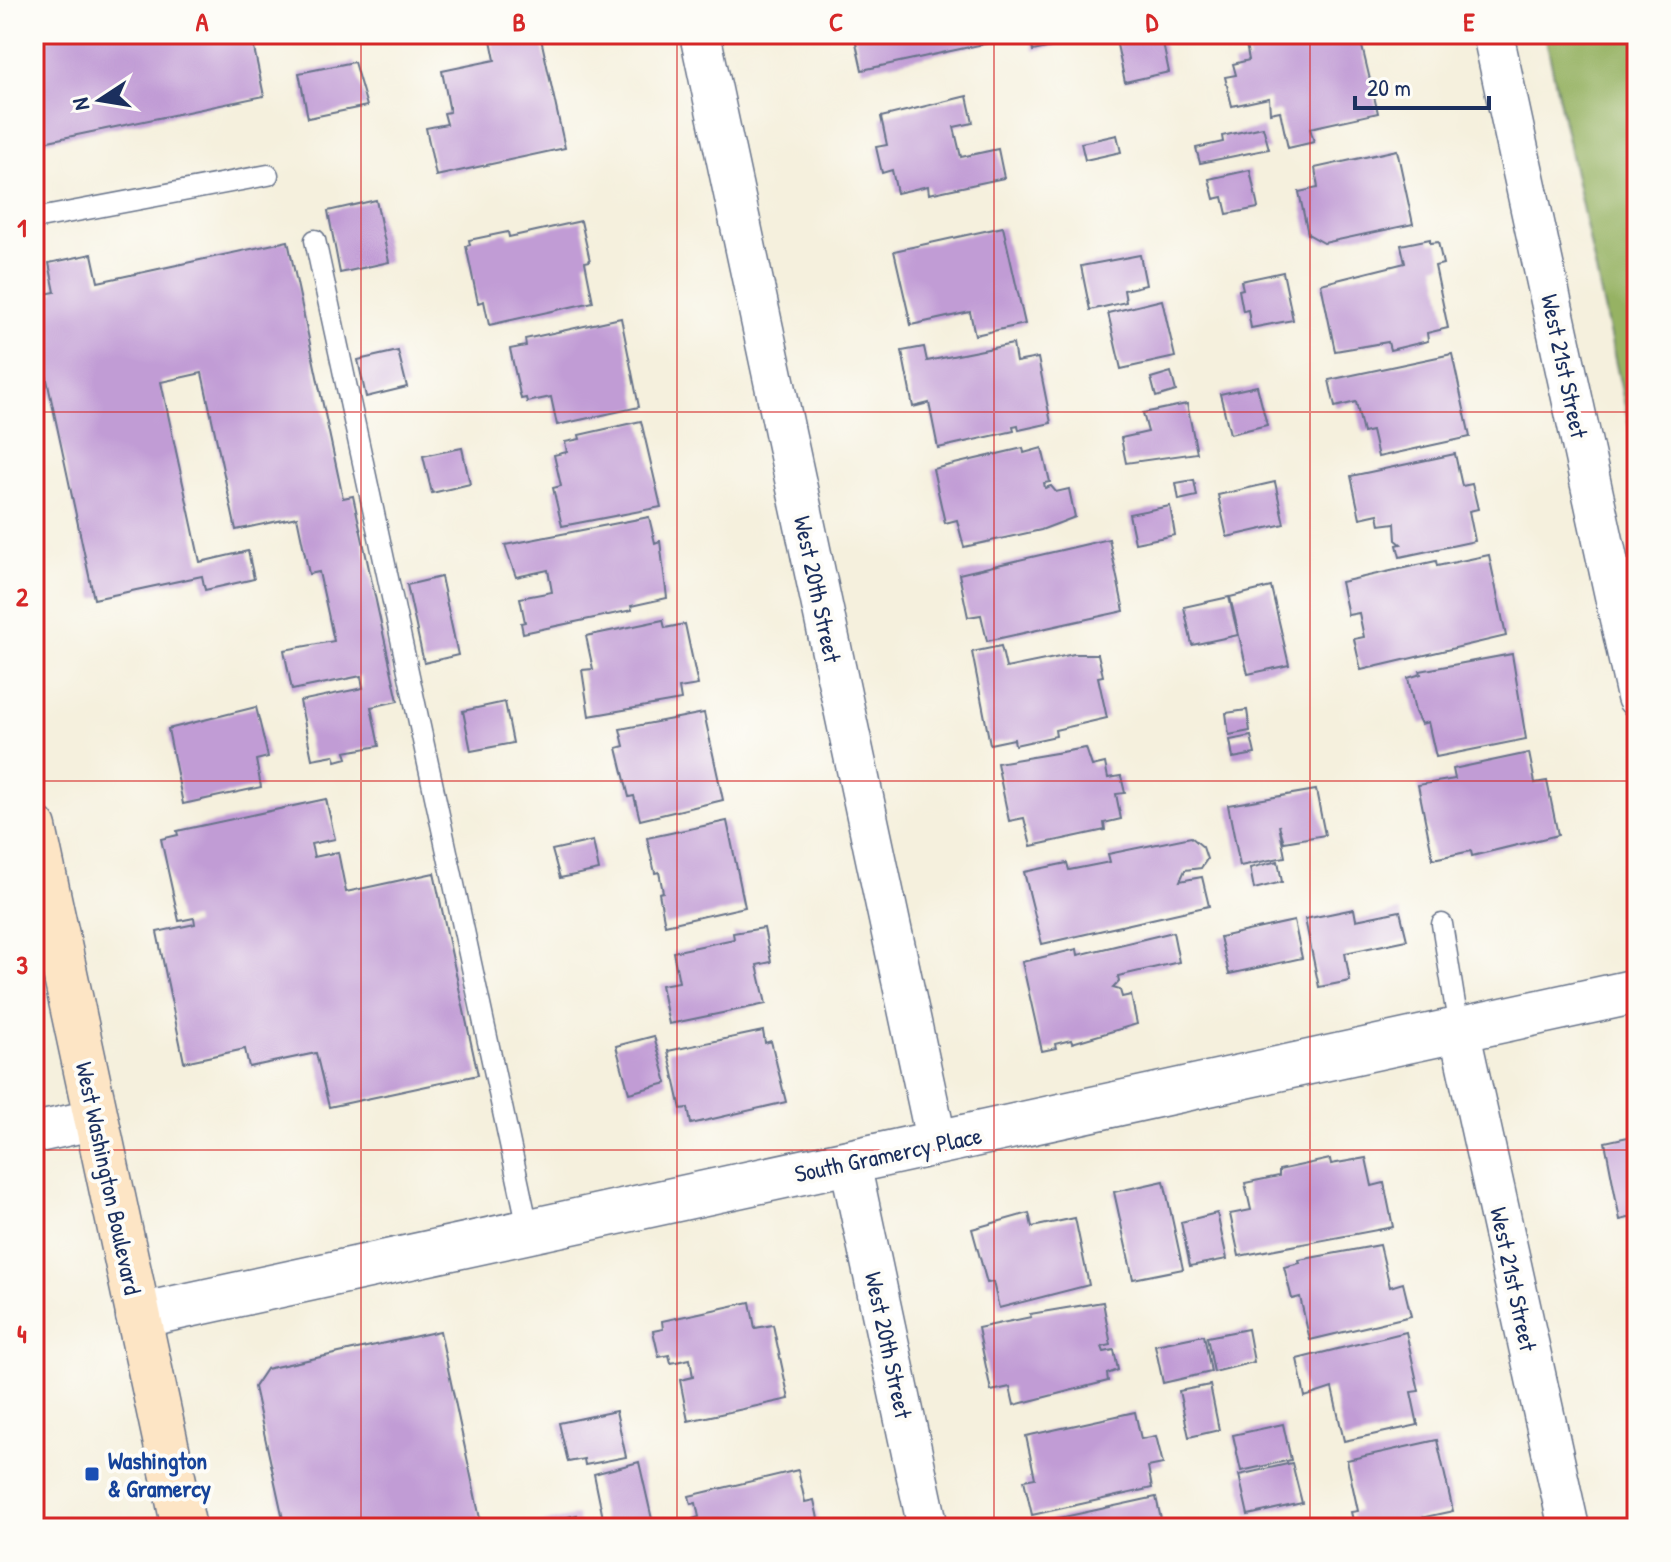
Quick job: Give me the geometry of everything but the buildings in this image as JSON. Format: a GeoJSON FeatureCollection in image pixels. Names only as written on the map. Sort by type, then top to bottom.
{"type":"FeatureCollection","features":[{"type":"Feature","properties":{"kind":"main road","name":"West Washington Boulevard"},"geometry":{"type":"LineString","coordinates":[[34,828],[184,1528]]}},
{"type":"Feature","properties":{"kind":"street","name":"West 20th Street"},"geometry":{"type":"LineString","coordinates":[[700,34],[937,1144]]}},
{"type":"Feature","properties":{"kind":"street","name":"West 21st Street"},"geometry":{"type":"LineString","coordinates":[[1493,34],[1637,697]]}},
{"type":"Feature","properties":{"kind":"street","name":"South Gramercy Place"},"geometry":{"type":"LineString","coordinates":[[138,1316],[1637,991]]}},
{"type":"Feature","properties":{"kind":"street","name":"West 21st Street"},"geometry":{"type":"LineString","coordinates":[[1459,1029],[1569,1528]]}},
{"type":"Feature","properties":{"kind":"street"},"geometry":{"type":"LineString","coordinates":[[34,1133],[97,1119]]}},
{"type":"Feature","properties":{"kind":"street","name":"West 20th Street"},"geometry":{"type":"LineString","coordinates":[[850,1163],[928,1528]]}},
{"type":"Feature","properties":{"kind":"lane"},"geometry":{"type":"LineString","coordinates":[[34,219],[268,175]]}},
{"type":"Feature","properties":{"kind":"lane"},"geometry":{"type":"LineString","coordinates":[[315,240],[529,1232]]}},
{"type":"Feature","properties":{"kind":"lane"},"geometry":{"type":"LineString","coordinates":[[1442,924],[1459,1029]]}},
{"type":"Feature","properties":{"kind":"green space"},"geometry":{"type":"Polygon","coordinates":[[[1545,34],[1637,34],[1637,462],[1545,34]]]}},
{"type":"Feature","properties":{"kind":"place","name":"Washington & Gramercy"},"geometry":{"type":"Point","coordinates":[92,1474]}}]}
